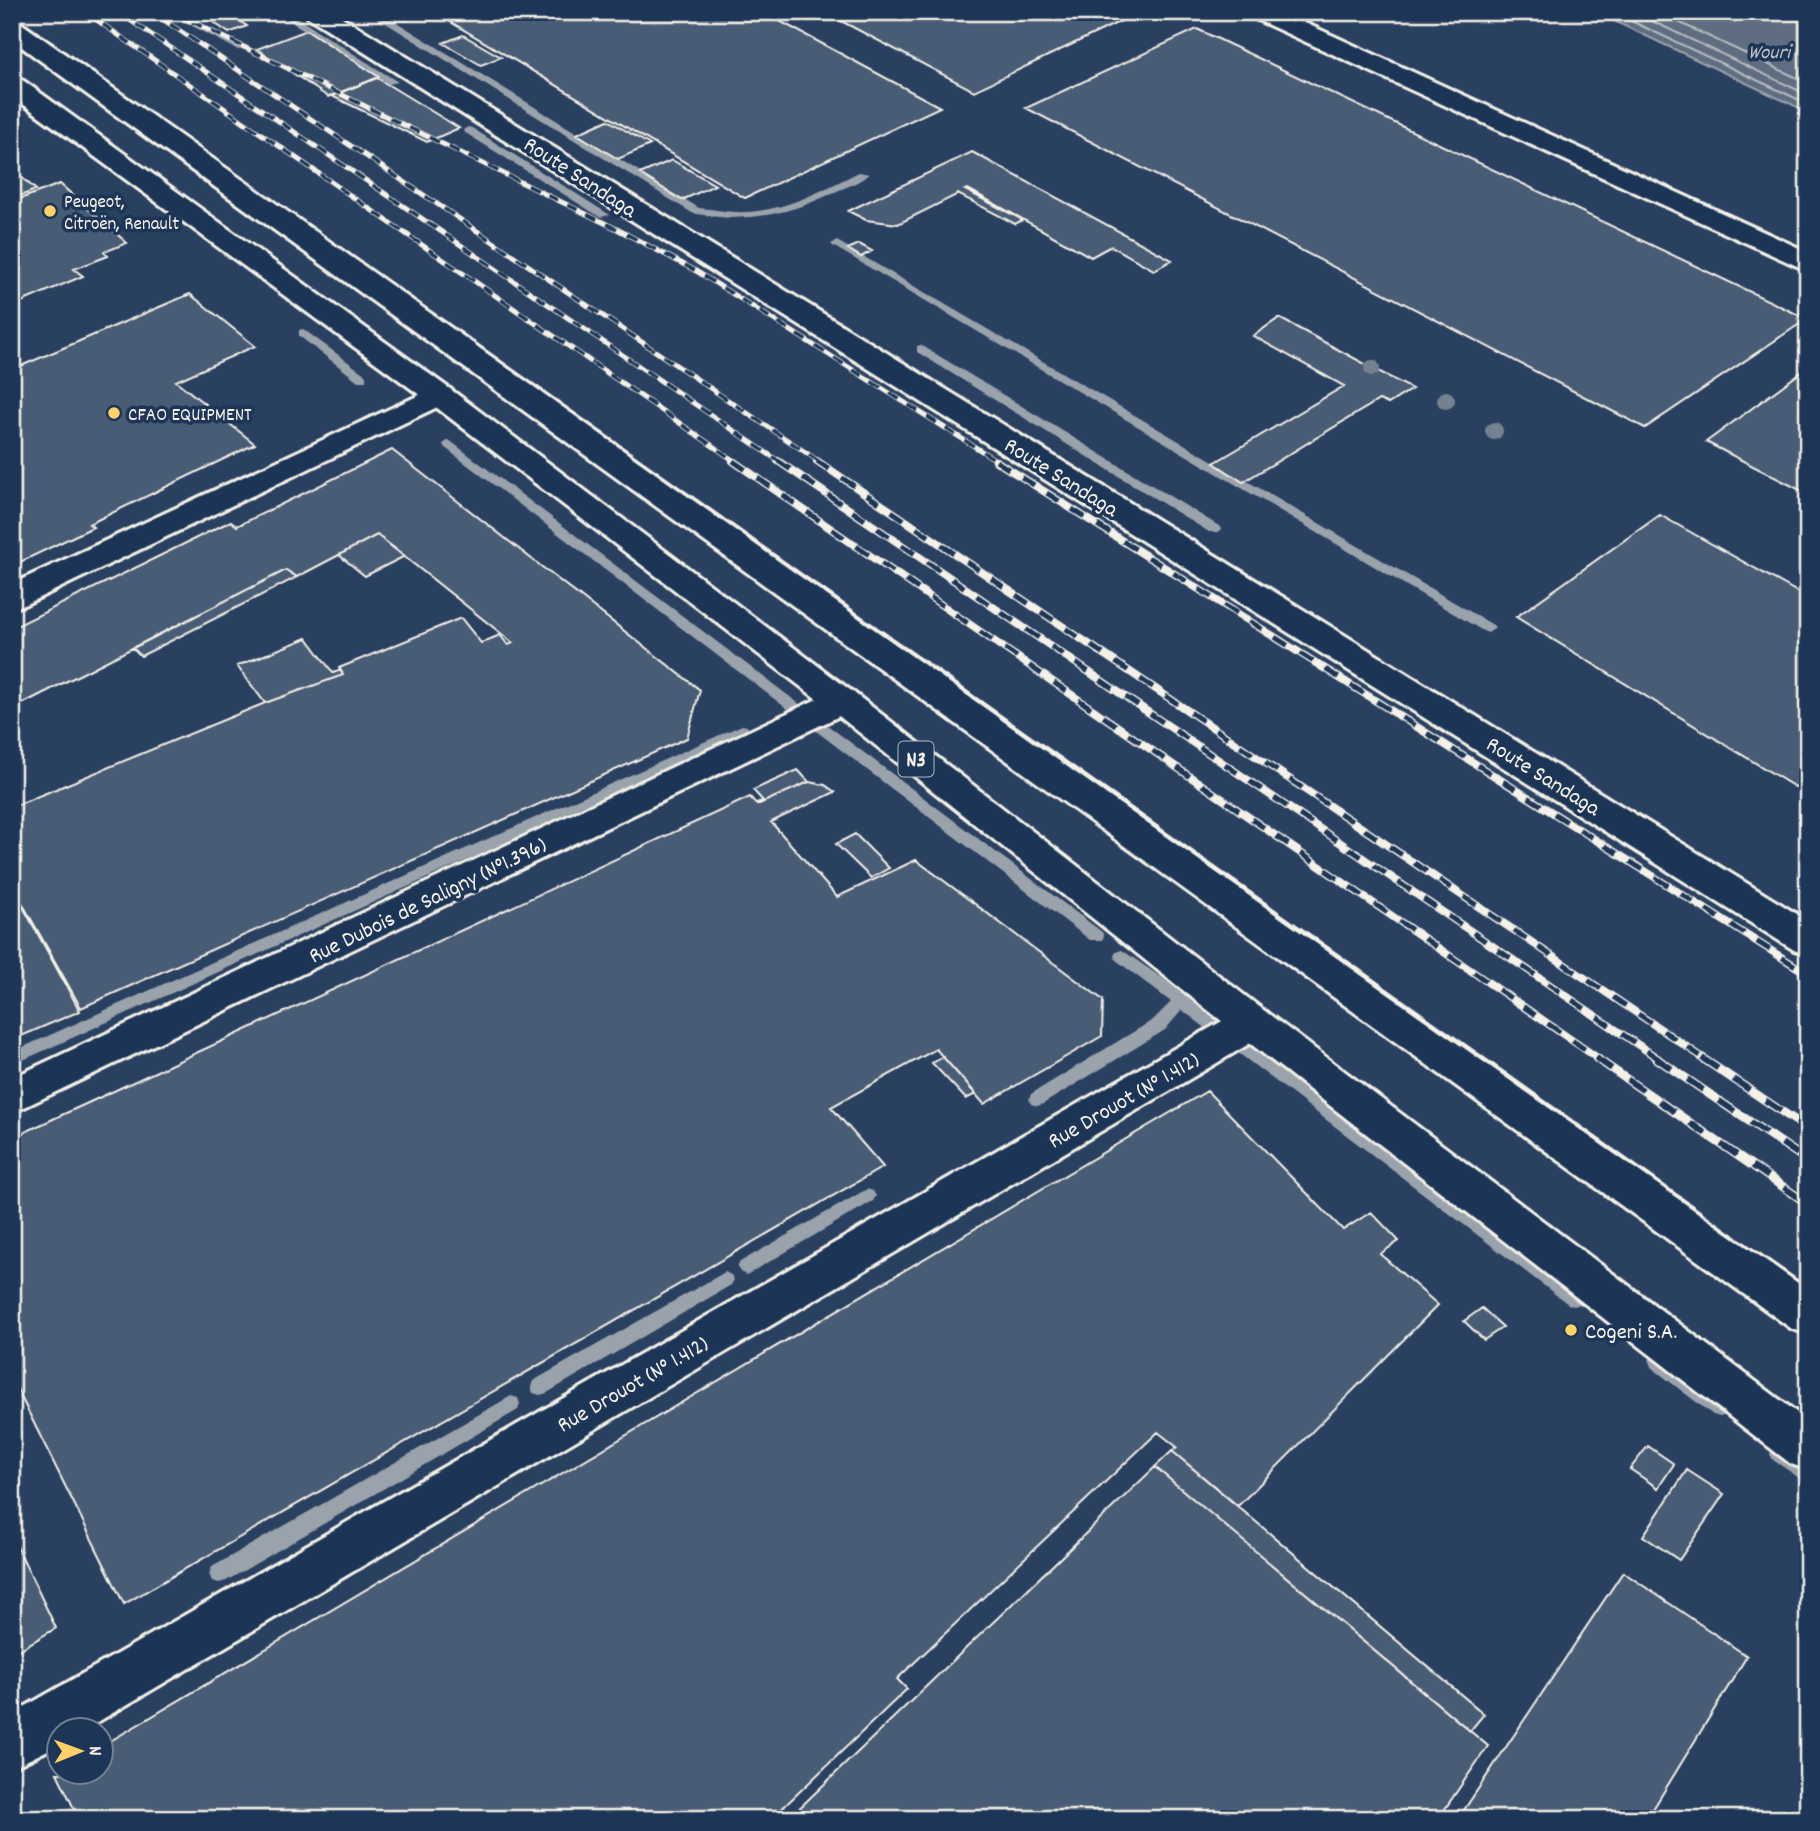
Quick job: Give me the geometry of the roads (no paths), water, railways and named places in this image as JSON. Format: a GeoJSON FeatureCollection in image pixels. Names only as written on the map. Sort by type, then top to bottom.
{"type":"FeatureCollection","features":[{"type":"Feature","properties":{"kind":"main road","name":"Route Sandaga"},"geometry":{"type":"LineString","coordinates":[[317,12],[1808,940]]}},
{"type":"Feature","properties":{"kind":"main road"},"geometry":{"type":"LineString","coordinates":[[1260,12],[1808,263]]}},
{"type":"Feature","properties":{"kind":"main road"},"geometry":{"type":"LineString","coordinates":[[12,28],[526,393],[1356,996],[1808,1315]]}},
{"type":"Feature","properties":{"kind":"main road","name":"N3"},"geometry":{"type":"LineString","coordinates":[[14,87],[439,395],[842,701],[1252,1023],[1808,1449]]}},
{"type":"Feature","properties":{"kind":"main road"},"geometry":{"type":"LineString","coordinates":[[12,597],[439,395]]}},
{"type":"Feature","properties":{"kind":"main road","name":"Rue Dubois de Saligny (N°1.396)"},"geometry":{"type":"LineString","coordinates":[[12,1097],[842,701]]}},
{"type":"Feature","properties":{"kind":"main road","name":"Rue Drouot (N° 1.412)"},"geometry":{"type":"LineString","coordinates":[[12,1743],[1252,1023]]}},
{"type":"Feature","properties":{"kind":"water","name":"Wouri"},"geometry":{"type":"Polygon","coordinates":[[[1595,12],[1808,12],[1808,112],[1595,12]]]}},
{"type":"Feature","properties":{"kind":"waterway"},"geometry":{"type":"LineString","coordinates":[[171,12],[242,48]]}},
{"type":"Feature","properties":{"kind":"waterway"},"geometry":{"type":"LineString","coordinates":[[281,12],[393,82]]}},
{"type":"Feature","properties":{"kind":"waterway"},"geometry":{"type":"LineString","coordinates":[[373,12],[696,211],[745,216],[776,212],[863,174]]}},
{"type":"Feature","properties":{"kind":"waterway"},"geometry":{"type":"LineString","coordinates":[[468,130],[604,215]]}},
{"type":"Feature","properties":{"kind":"waterway"},"geometry":{"type":"LineString","coordinates":[[837,244],[1488,628]]}},
{"type":"Feature","properties":{"kind":"waterway"},"geometry":{"type":"LineString","coordinates":[[303,333],[362,378]]}},
{"type":"Feature","properties":{"kind":"waterway"},"geometry":{"type":"LineString","coordinates":[[921,349],[1214,529]]}},
{"type":"Feature","properties":{"kind":"waterway"},"geometry":{"type":"LineString","coordinates":[[449,444],[1096,936]]}},
{"type":"Feature","properties":{"kind":"waterway"},"geometry":{"type":"LineString","coordinates":[[12,1059],[742,730]]}},
{"type":"Feature","properties":{"kind":"waterway"},"geometry":{"type":"LineString","coordinates":[[1122,956],[1181,1001]]}},
{"type":"Feature","properties":{"kind":"waterway"},"geometry":{"type":"LineString","coordinates":[[1037,1099],[1159,1025],[1181,1001]]}},
{"type":"Feature","properties":{"kind":"waterway"},"geometry":{"type":"LineString","coordinates":[[1181,1001],[1574,1298]]}},
{"type":"Feature","properties":{"kind":"waterway"},"geometry":{"type":"LineString","coordinates":[[746,1267],[867,1196]]}},
{"type":"Feature","properties":{"kind":"waterway"},"geometry":{"type":"LineString","coordinates":[[540,1387],[725,1280]]}},
{"type":"Feature","properties":{"kind":"waterway"},"geometry":{"type":"LineString","coordinates":[[1658,1361],[1720,1409]]}},
{"type":"Feature","properties":{"kind":"waterway"},"geometry":{"type":"LineString","coordinates":[[219,1574],[511,1404]]}},
{"type":"Feature","properties":{"kind":"waterway"},"geometry":{"type":"LineString","coordinates":[[1780,1454],[1808,1475]]}},
{"type":"Feature","properties":{"kind":"railway"},"geometry":{"type":"LineString","coordinates":[[85,12],[736,462]]}},
{"type":"Feature","properties":{"kind":"railway"},"geometry":{"type":"LineString","coordinates":[[118,12],[780,462]]}},
{"type":"Feature","properties":{"kind":"railway"},"geometry":{"type":"LineString","coordinates":[[152,12],[820,462]]}},
{"type":"Feature","properties":{"kind":"railway"},"geometry":{"type":"LineString","coordinates":[[172,12],[617,229],[696,271],[999,462]]}},
{"type":"Feature","properties":{"kind":"railway"},"geometry":{"type":"LineString","coordinates":[[733,461],[1599,1059]]}},
{"type":"Feature","properties":{"kind":"railway"},"geometry":{"type":"LineString","coordinates":[[778,461],[1659,1059]]}},
{"type":"Feature","properties":{"kind":"railway"},"geometry":{"type":"LineString","coordinates":[[817,461],[1705,1059]]}},
{"type":"Feature","properties":{"kind":"railway"},"geometry":{"type":"LineString","coordinates":[[996,461],[1808,974]]}},
{"type":"Feature","properties":{"kind":"railway"},"geometry":{"type":"LineString","coordinates":[[1596,1058],[1808,1204]]}},
{"type":"Feature","properties":{"kind":"railway"},"geometry":{"type":"LineString","coordinates":[[1656,1058],[1808,1161]]}},
{"type":"Feature","properties":{"kind":"railway"},"geometry":{"type":"LineString","coordinates":[[1702,1058],[1808,1129]]}},
{"type":"Feature","properties":{"kind":"place","name":"Peugeot, Citroën, Renault"},"geometry":{"type":"Point","coordinates":[50,211]}},
{"type":"Feature","properties":{"kind":"place","name":"CFAO EQUIPMENT"},"geometry":{"type":"Point","coordinates":[114,413]}},
{"type":"Feature","properties":{"kind":"place","name":"Cogeni S.A."},"geometry":{"type":"Point","coordinates":[1571,1330]}}]}
